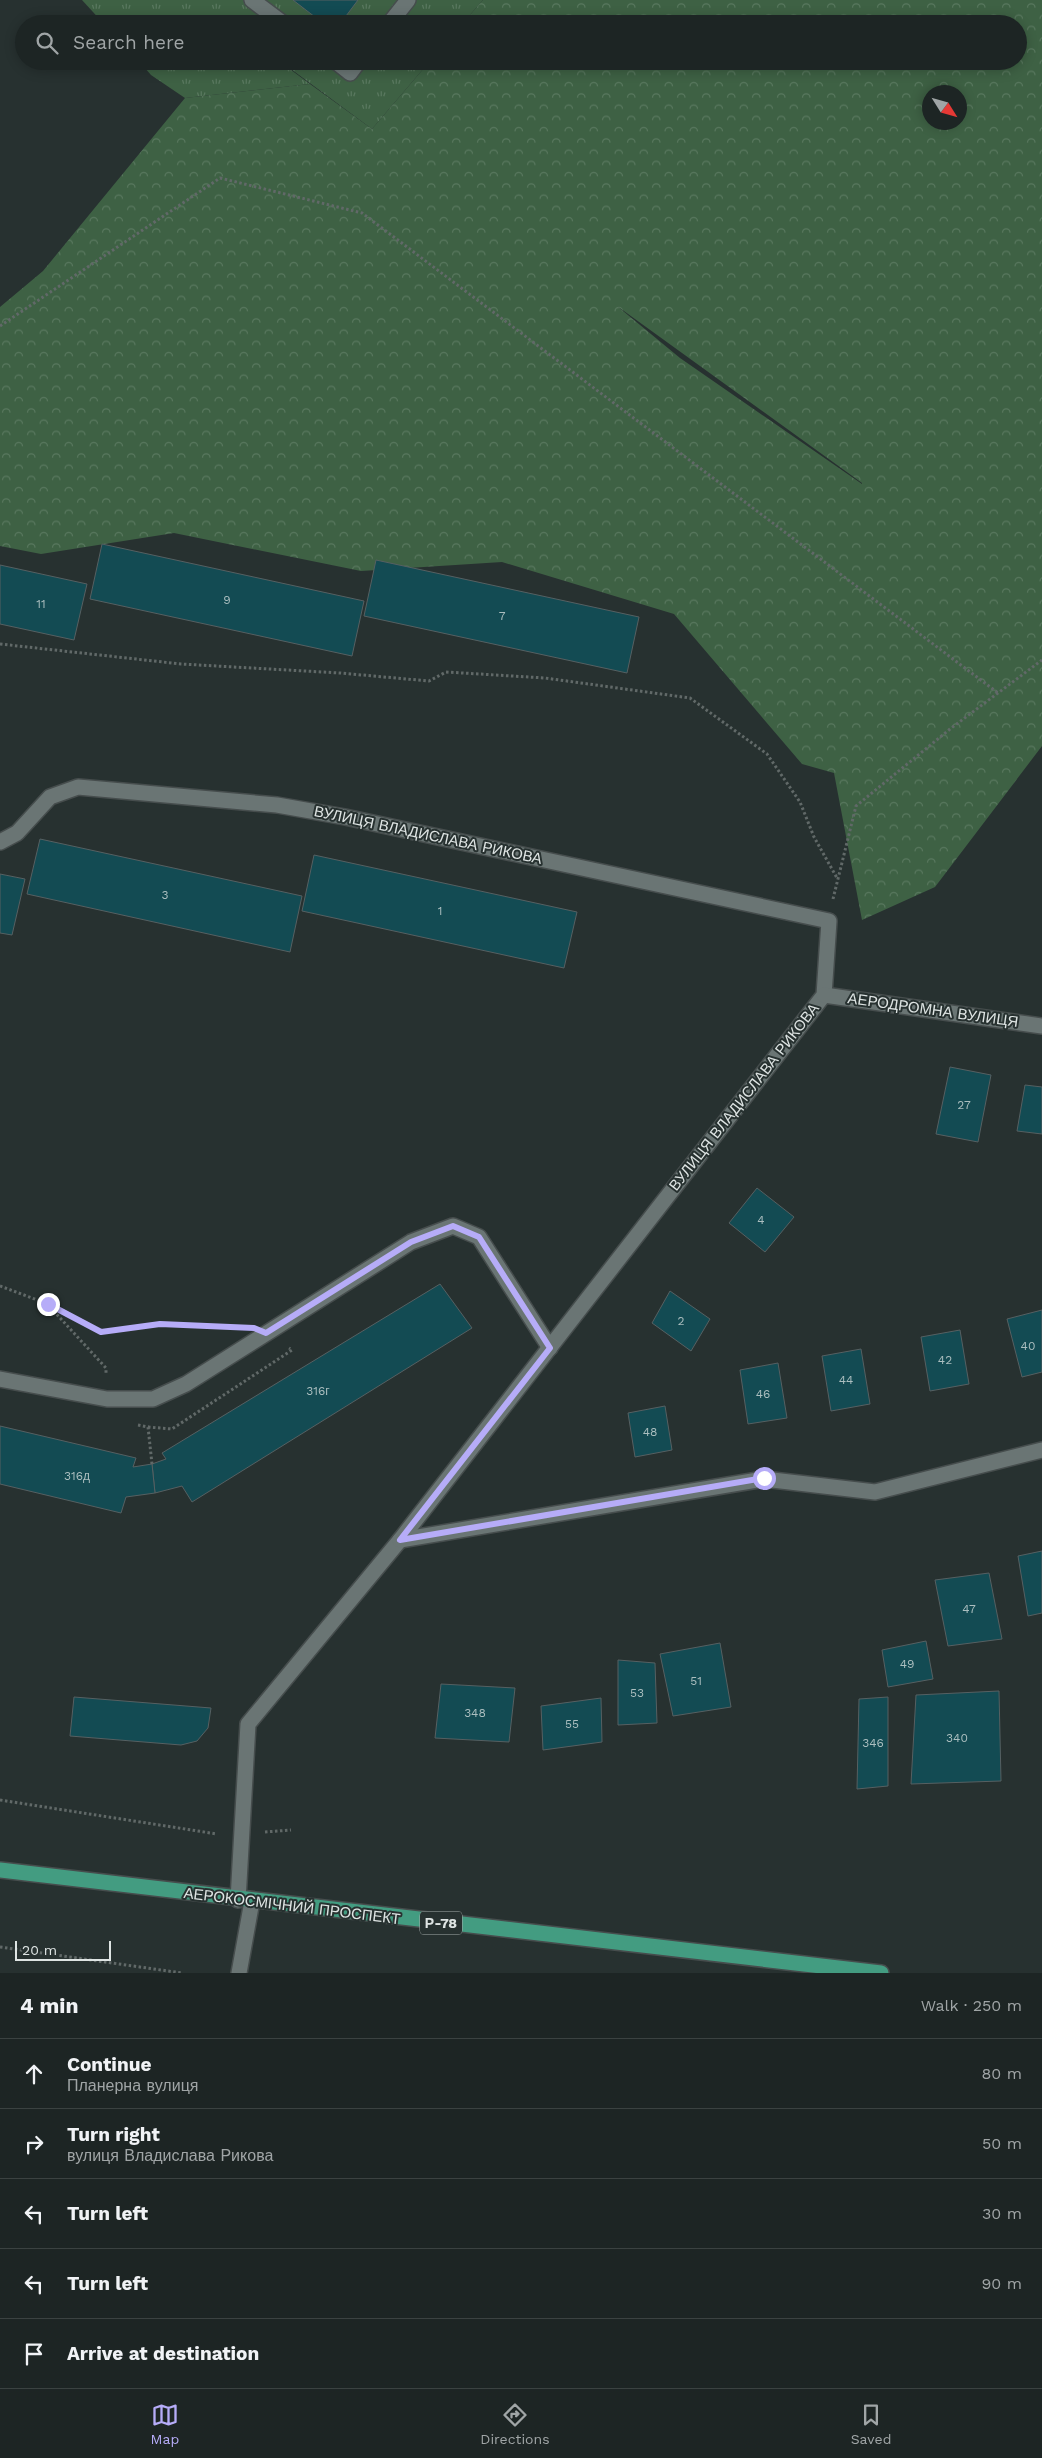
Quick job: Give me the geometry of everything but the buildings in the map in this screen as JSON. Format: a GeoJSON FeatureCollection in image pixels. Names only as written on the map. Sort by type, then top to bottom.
{"type":"FeatureCollection","features":[{"type":"Feature","properties":{"kind":"highway","name":"АЕРОКОСМІЧНИЙ ПРОСПЕКТ"},"geometry":{"type":"LineString","coordinates":[[0,1870],[245,1901],[881,1973]]}},
{"type":"Feature","properties":{"kind":"street"},"geometry":{"type":"LineString","coordinates":[[252,0],[272,15]]}},
{"type":"Feature","properties":{"kind":"street"},"geometry":{"type":"LineString","coordinates":[[396,15],[408,0]]}},
{"type":"Feature","properties":{"kind":"street","name":"ВУЛИЦЯ ВЛАДИСЛАВА РИКОВА"},"geometry":{"type":"LineString","coordinates":[[0,842],[17,833],[50,797],[78,787],[277,805],[346,817],[829,920],[824,995],[400,1540],[248,1724],[242,1834],[245,1901],[239,1973]]}},
{"type":"Feature","properties":{"kind":"street","name":"АЕРОДРОМНА ВУЛИЦЯ"},"geometry":{"type":"LineString","coordinates":[[824,995],[1042,1026]]}},
{"type":"Feature","properties":{"kind":"street"},"geometry":{"type":"LineString","coordinates":[[0,1379],[107,1399],[153,1399],[186,1384],[411,1242],[453,1226],[479,1237],[550,1348]]}},
{"type":"Feature","properties":{"kind":"street"},"geometry":{"type":"LineString","coordinates":[[400,1540],[764,1478],[875,1492],[1042,1450]]}},
{"type":"Feature","properties":{"kind":"path"},"geometry":{"type":"LineString","coordinates":[[0,326],[220,178],[362,213],[998,693]]}},
{"type":"Feature","properties":{"kind":"path"},"geometry":{"type":"LineString","coordinates":[[0,644],[181,664],[340,673],[429,681],[446,672],[545,678],[690,698],[767,754],[800,802],[814,837],[837,878]]}},
{"type":"Feature","properties":{"kind":"path"},"geometry":{"type":"LineString","coordinates":[[829,920],[837,878],[856,806],[950,729],[1042,660]]}},
{"type":"Feature","properties":{"kind":"path"},"geometry":{"type":"LineString","coordinates":[[0,1286],[48,1304],[101,1332],[160,1324],[254,1328],[266,1333],[292,1350],[172,1429],[148,1427]]}},
{"type":"Feature","properties":{"kind":"path"},"geometry":{"type":"LineString","coordinates":[[48,1304],[106,1368],[107,1399]]}},
{"type":"Feature","properties":{"kind":"path"},"geometry":{"type":"LineString","coordinates":[[0,1800],[230,1836],[290,1830]]}},
{"type":"Feature","properties":{"kind":"path"},"geometry":{"type":"LineString","coordinates":[[0,1948],[182,1973]]}},
{"type":"Feature","properties":{"kind":"green space"},"geometry":{"type":"Polygon","coordinates":[[[82,0],[483,0],[470,15],[96,15],[82,0]]]}},
{"type":"Feature","properties":{"kind":"green space"},"geometry":{"type":"Polygon","coordinates":[[[483,0],[1042,0],[1042,746],[935,887],[862,920],[834,773],[802,764],[674,614],[502,562],[361,571],[174,533],[41,554],[0,546],[0,307],[43,271],[185,98],[310,84],[372,129],[422,70],[1027,70],[1027,15],[470,15],[483,0]],[[617,306],[680,358],[862,483],[617,306]]]}},
{"type":"Feature","properties":{"kind":"green space"},"geometry":{"type":"Polygon","coordinates":[[[147,70],[291,70],[310,84],[185,98],[151,75],[147,70]]]}},
{"type":"Feature","properties":{"kind":"green space"},"geometry":{"type":"Polygon","coordinates":[[[292,70],[422,70],[372,129],[292,70]]]}},
{"type":"Feature","properties":{"kind":"route"},"geometry":{"type":"LineString","coordinates":[[48,1304],[101,1332],[160,1324],[254,1328],[266,1333],[411,1242],[453,1226],[479,1237],[550,1348],[400,1540],[764,1478]]}}]}
